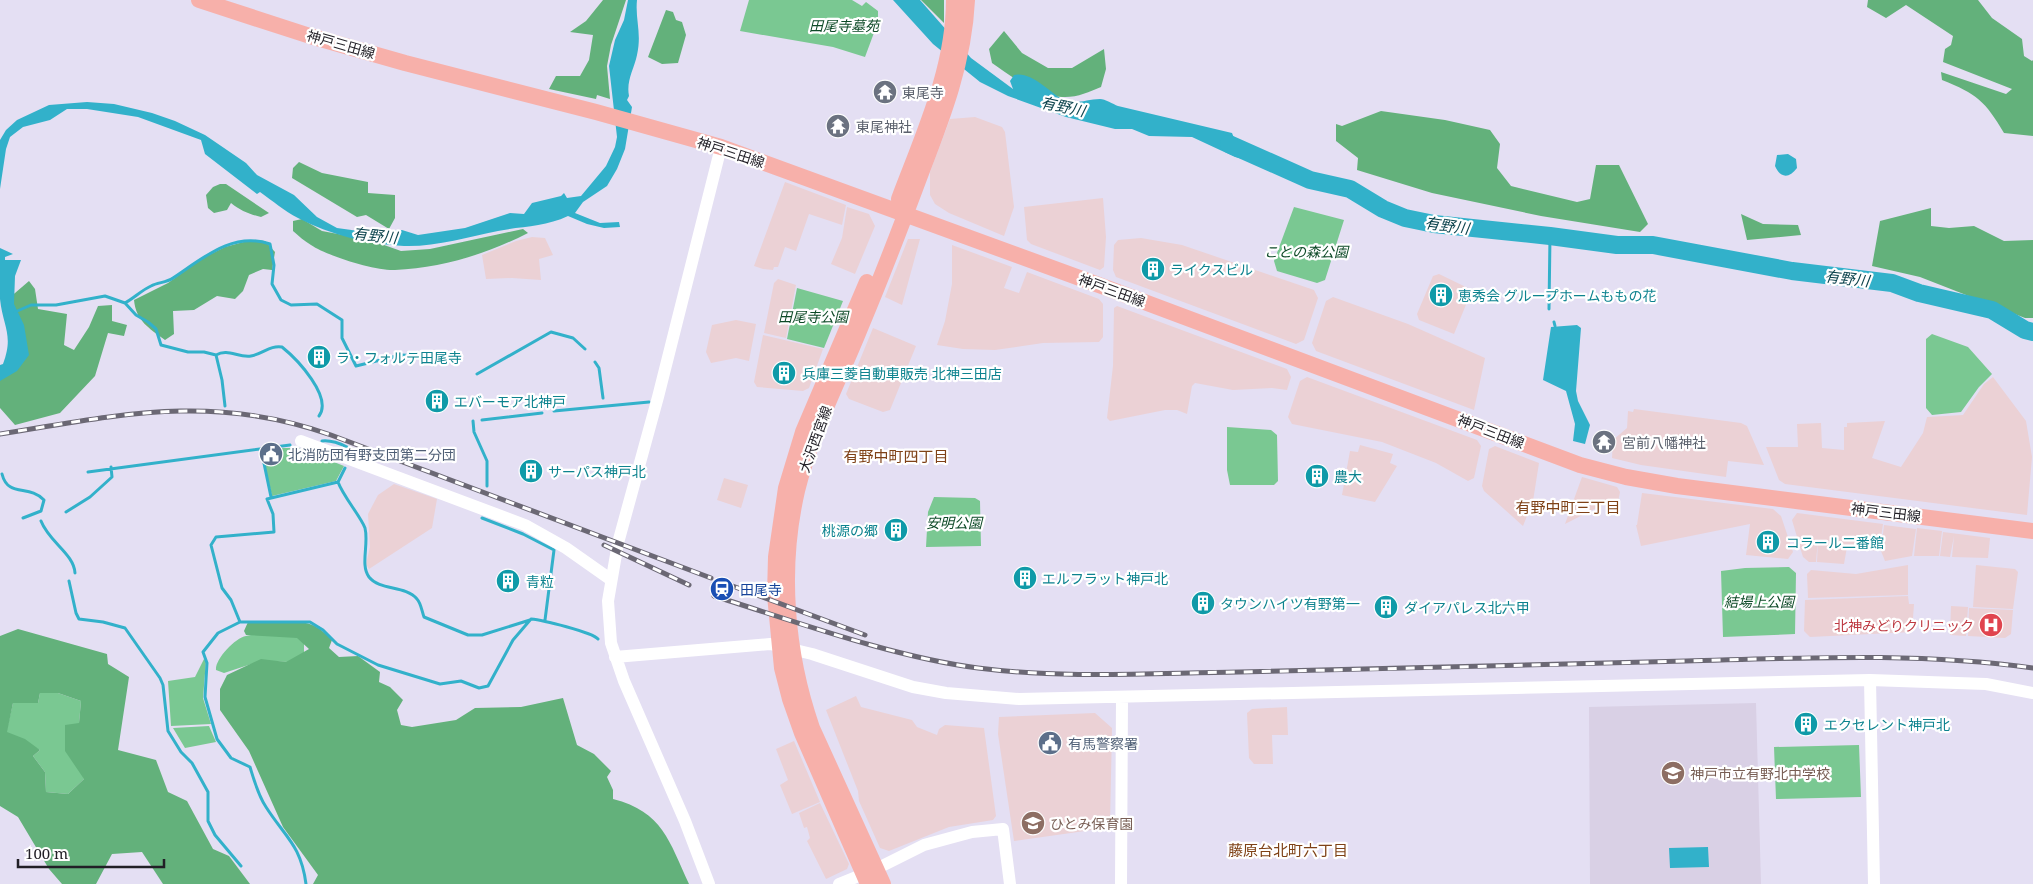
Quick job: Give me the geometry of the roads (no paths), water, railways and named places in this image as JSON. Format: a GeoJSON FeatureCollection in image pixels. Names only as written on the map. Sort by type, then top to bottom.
{"type":"FeatureCollection","features":[{"type":"Feature","properties":{"kind":"main road","name":"神戸三田線"},"geometry":{"type":"LineString","coordinates":[[199,0],[310,36],[405,63],[596,112],[721,147],[1589,467],[1677,486],[2033,531]]}},
{"type":"Feature","properties":{"kind":"main road","name":"大沢西宮線"},"geometry":{"type":"LineString","coordinates":[[872,878],[802,733],[788,670],[775,595],[776,557],[803,432],[900,212],[949,78],[958,13],[967,0]]}},
{"type":"Feature","properties":{"kind":"street"},"geometry":{"type":"LineString","coordinates":[[709,884],[615,657],[609,627],[610,579],[721,147]]}},
{"type":"Feature","properties":{"kind":"street"},"geometry":{"type":"LineString","coordinates":[[301,441],[525,525],[558,543],[610,579]]}},
{"type":"Feature","properties":{"kind":"street"},"geometry":{"type":"LineString","coordinates":[[615,657],[770,644],[812,654],[913,686],[946,693],[1019,699],[1870,680],[1986,684],[2033,693]]}},
{"type":"Feature","properties":{"kind":"street"},"geometry":{"type":"LineString","coordinates":[[1870,680],[1874,884]]}},
{"type":"Feature","properties":{"kind":"street"},"geometry":{"type":"LineString","coordinates":[[1121,884],[1122,697]]}},
{"type":"Feature","properties":{"kind":"street"},"geometry":{"type":"LineString","coordinates":[[839,884],[872,878],[924,845],[972,832],[1003,829],[1010,884]]}},
{"type":"Feature","properties":{"kind":"water"},"geometry":{"type":"Polygon","coordinates":[[[628,0],[637,0],[639,40],[628,91],[629,96],[627,100],[632,107],[625,149],[617,169],[607,186],[583,202],[575,213],[600,223],[619,222],[620,227],[604,228],[587,224],[568,216],[542,224],[428,245],[404,246],[363,241],[336,234],[310,224],[288,212],[260,192],[257,194],[205,154],[201,140],[138,117],[87,109],[67,109],[50,120],[23,127],[10,137],[6,149],[0,189],[0,140],[6,130],[17,120],[49,105],[87,102],[114,104],[152,113],[205,135],[246,163],[257,175],[294,195],[317,217],[337,228],[366,232],[402,230],[418,235],[465,228],[510,213],[524,214],[532,203],[561,196],[564,193],[567,198],[581,196],[606,166],[615,147],[617,137],[609,66],[615,40],[624,20],[628,0]]]}},
{"type":"Feature","properties":{"kind":"water"},"geometry":{"type":"Polygon","coordinates":[[[893,0],[920,0],[971,58],[1013,89],[1010,81],[1014,75],[1027,76],[1067,101],[1076,102],[1102,99],[1118,106],[1232,133],[1234,138],[1252,148],[1247,160],[1235,157],[1192,137],[1149,136],[1132,129],[1115,129],[1066,117],[1008,96],[980,82],[933,44],[893,0]]]}},
{"type":"Feature","properties":{"kind":"water"},"geometry":{"type":"Polygon","coordinates":[[[1788,154],[1796,159],[1797,168],[1791,174],[1785,176],[1779,173],[1775,166],[1777,155],[1788,154]]]}},
{"type":"Feature","properties":{"kind":"water"},"geometry":{"type":"Polygon","coordinates":[[[0,248],[13,254],[5,257],[5,260],[21,260],[15,276],[14,304],[24,325],[29,355],[17,371],[0,381],[0,365],[3,364],[6,354],[8,338],[0,299],[0,248]]]}},
{"type":"Feature","properties":{"kind":"water"},"geometry":{"type":"Polygon","coordinates":[[[1577,325],[1581,328],[1576,391],[1578,401],[1590,425],[1585,444],[1573,441],[1575,424],[1566,391],[1543,380],[1551,327],[1577,325]]]}},
{"type":"Feature","properties":{"kind":"water"},"geometry":{"type":"Polygon","coordinates":[[[1708,847],[1709,867],[1670,868],[1669,848],[1708,847]]]}},
{"type":"Feature","properties":{"kind":"waterway","name":"有野川"},"geometry":{"type":"LineString","coordinates":[[1229,144],[1310,180],[1350,189],[1383,209],[1405,218],[1434,224],[1617,245],[1653,245],[1792,271],[1892,283],[1919,293],[1992,310],[2025,330],[2033,332]]}},
{"type":"Feature","properties":{"kind":"waterway"},"geometry":{"type":"LineString","coordinates":[[1549,309],[1550,236]]}},
{"type":"Feature","properties":{"kind":"waterway"},"geometry":{"type":"LineString","coordinates":[[125,303],[148,288],[170,280],[218,249],[243,241],[256,241],[270,244],[274,265],[272,284],[281,300],[291,305],[317,304],[342,320],[342,338],[356,366],[401,355],[447,357],[460,360]]}},
{"type":"Feature","properties":{"kind":"waterway"},"geometry":{"type":"LineString","coordinates":[[15,312],[31,305],[56,305],[105,296],[125,303],[136,315],[156,329],[161,345],[188,352],[204,352],[216,355],[222,380],[225,406]]}},
{"type":"Feature","properties":{"kind":"waterway"},"geometry":{"type":"LineString","coordinates":[[1554,322],[1555,326]]}},
{"type":"Feature","properties":{"kind":"waterway"},"geometry":{"type":"LineString","coordinates":[[477,374],[551,332],[573,338],[585,349]]}},
{"type":"Feature","properties":{"kind":"waterway"},"geometry":{"type":"LineString","coordinates":[[216,355],[225,352],[251,356],[270,348],[282,347],[304,369],[317,389],[322,408],[319,416]]}},
{"type":"Feature","properties":{"kind":"waterway"},"geometry":{"type":"LineString","coordinates":[[595,362],[599,368],[603,398]]}},
{"type":"Feature","properties":{"kind":"waterway"},"geometry":{"type":"LineString","coordinates":[[554,411],[649,402]]}},
{"type":"Feature","properties":{"kind":"waterway"},"geometry":{"type":"LineString","coordinates":[[482,420],[542,413]]}},
{"type":"Feature","properties":{"kind":"waterway"},"geometry":{"type":"LineString","coordinates":[[473,421],[474,432],[487,461],[487,486]]}},
{"type":"Feature","properties":{"kind":"waterway"},"geometry":{"type":"LineString","coordinates":[[322,441],[338,443],[347,447],[349,453]]}},
{"type":"Feature","properties":{"kind":"waterway"},"geometry":{"type":"LineString","coordinates":[[88,472],[290,445]]}},
{"type":"Feature","properties":{"kind":"waterway"},"geometry":{"type":"LineString","coordinates":[[261,449],[271,497]]}},
{"type":"Feature","properties":{"kind":"waterway"},"geometry":{"type":"LineString","coordinates":[[66,512],[90,497],[112,477],[111,467]]}},
{"type":"Feature","properties":{"kind":"waterway"},"geometry":{"type":"LineString","coordinates":[[240,622],[231,600],[222,588],[211,545],[216,537],[274,532],[273,514],[267,499],[338,482],[345,468]]}},
{"type":"Feature","properties":{"kind":"waterway"},"geometry":{"type":"LineString","coordinates":[[2,474],[9,486],[38,495],[44,500],[41,511],[23,518]]}},
{"type":"Feature","properties":{"kind":"waterway"},"geometry":{"type":"LineString","coordinates":[[338,482],[365,528],[365,567],[369,577],[379,584],[412,595],[420,603],[424,617],[468,635],[482,635],[530,620]]}},
{"type":"Feature","properties":{"kind":"waterway"},"geometry":{"type":"LineString","coordinates":[[482,518],[523,534],[554,550],[545,620]]}},
{"type":"Feature","properties":{"kind":"waterway"},"geometry":{"type":"LineString","coordinates":[[41,521],[74,566],[75,573]]}},
{"type":"Feature","properties":{"kind":"waterway"},"geometry":{"type":"LineString","coordinates":[[69,581],[79,619],[103,622],[125,628],[160,678],[163,685],[168,731],[181,752],[192,763],[208,792],[208,821],[215,835],[241,866]]}},
{"type":"Feature","properties":{"kind":"waterway"},"geometry":{"type":"LineString","coordinates":[[306,884],[304,871],[296,850],[263,802],[250,767],[231,758],[217,739],[205,697],[207,663],[203,652],[218,633],[240,622],[310,622],[323,630],[337,644],[378,665],[440,684],[461,681],[479,688],[488,686],[513,640],[531,619],[577,630],[598,639]]}},
{"type":"Feature","properties":{"kind":"railway"},"geometry":{"type":"LineString","coordinates":[[0,434],[85,420],[166,412],[205,411],[246,414],[287,422],[331,435],[711,578]]}},
{"type":"Feature","properties":{"kind":"railway"},"geometry":{"type":"LineString","coordinates":[[604,545],[689,585]]}},
{"type":"Feature","properties":{"kind":"railway"},"geometry":{"type":"LineString","coordinates":[[719,581],[865,635]]}},
{"type":"Feature","properties":{"kind":"railway"},"geometry":{"type":"LineString","coordinates":[[714,596],[845,638],[913,656],[978,668],[1043,673],[1141,674],[1860,657],[1947,660],[2033,668]]}},
{"type":"Feature","properties":{"kind":"place","name":"東尾寺"},"geometry":{"type":"Point","coordinates":[885,92]}},
{"type":"Feature","properties":{"kind":"place","name":"東尾神社"},"geometry":{"type":"Point","coordinates":[838,126]}},
{"type":"Feature","properties":{"kind":"place","name":"ライクスビル"},"geometry":{"type":"Point","coordinates":[1153,269]}},
{"type":"Feature","properties":{"kind":"place","name":"恵秀会 グループホームももの花"},"geometry":{"type":"Point","coordinates":[1441,295]}},
{"type":"Feature","properties":{"kind":"place","name":"ラ・フォルテ田尾寺"},"geometry":{"type":"Point","coordinates":[319,357]}},
{"type":"Feature","properties":{"kind":"place","name":"兵庫三菱自動車販売 北神三田店"},"geometry":{"type":"Point","coordinates":[784,373]}},
{"type":"Feature","properties":{"kind":"place","name":"エバーモア北神戸"},"geometry":{"type":"Point","coordinates":[437,401]}},
{"type":"Feature","properties":{"kind":"place","name":"宮前八幡神社"},"geometry":{"type":"Point","coordinates":[1604,442]}},
{"type":"Feature","properties":{"kind":"place","name":"北消防団有野支団第二分団"},"geometry":{"type":"Point","coordinates":[271,454]}},
{"type":"Feature","properties":{"kind":"place","name":"サーパス神戸北"},"geometry":{"type":"Point","coordinates":[531,471]}},
{"type":"Feature","properties":{"kind":"place","name":"農大"},"geometry":{"type":"Point","coordinates":[1317,476]}},
{"type":"Feature","properties":{"kind":"place","name":"桃源の郷"},"geometry":{"type":"Point","coordinates":[896,530]}},
{"type":"Feature","properties":{"kind":"place","name":"コラール二番館"},"geometry":{"type":"Point","coordinates":[1768,542]}},
{"type":"Feature","properties":{"kind":"place","name":"エルフラット神戸北"},"geometry":{"type":"Point","coordinates":[1025,578]}},
{"type":"Feature","properties":{"kind":"place","name":"青粒"},"geometry":{"type":"Point","coordinates":[508,581]}},
{"type":"Feature","properties":{"kind":"place","name":"田尾寺"},"geometry":{"type":"Point","coordinates":[722,589]}},
{"type":"Feature","properties":{"kind":"place","name":"タウンハイツ有野第一"},"geometry":{"type":"Point","coordinates":[1203,603]}},
{"type":"Feature","properties":{"kind":"place","name":"ダイアパレス北六甲"},"geometry":{"type":"Point","coordinates":[1386,607]}},
{"type":"Feature","properties":{"kind":"place","name":"北神みどりクリニック"},"geometry":{"type":"Point","coordinates":[1991,625]}},
{"type":"Feature","properties":{"kind":"place","name":"エクセレント神戸北"},"geometry":{"type":"Point","coordinates":[1806,724]}},
{"type":"Feature","properties":{"kind":"place","name":"有馬警察署"},"geometry":{"type":"Point","coordinates":[1050,743]}},
{"type":"Feature","properties":{"kind":"place","name":"神戸市立有野北中学校"},"geometry":{"type":"Point","coordinates":[1673,773]}},
{"type":"Feature","properties":{"kind":"place","name":"ひとみ保育園"},"geometry":{"type":"Point","coordinates":[1033,823]}},
{"type":"Feature","properties":{"kind":"district","name":"有野中町四丁目"},"geometry":{"type":"Point","coordinates":[896,456]}},
{"type":"Feature","properties":{"kind":"district","name":"有野中町三丁目"},"geometry":{"type":"Point","coordinates":[1568,507]}},
{"type":"Feature","properties":{"kind":"district","name":"藤原台北町六丁目"},"geometry":{"type":"Point","coordinates":[1288,850]}},
{"type":"Feature","properties":{"kind":"park label","name":"田尾寺墓苑"},"geometry":{"type":"Point","coordinates":[844,25]}},
{"type":"Feature","properties":{"kind":"park label","name":"ことの森公園"},"geometry":{"type":"Point","coordinates":[1306,251]}},
{"type":"Feature","properties":{"kind":"park label","name":"田尾寺公園"},"geometry":{"type":"Point","coordinates":[813,316]}},
{"type":"Feature","properties":{"kind":"park label","name":"安明公園"},"geometry":{"type":"Point","coordinates":[954,522]}},
{"type":"Feature","properties":{"kind":"park label","name":"結場上公園"},"geometry":{"type":"Point","coordinates":[1759,601]}}]}
